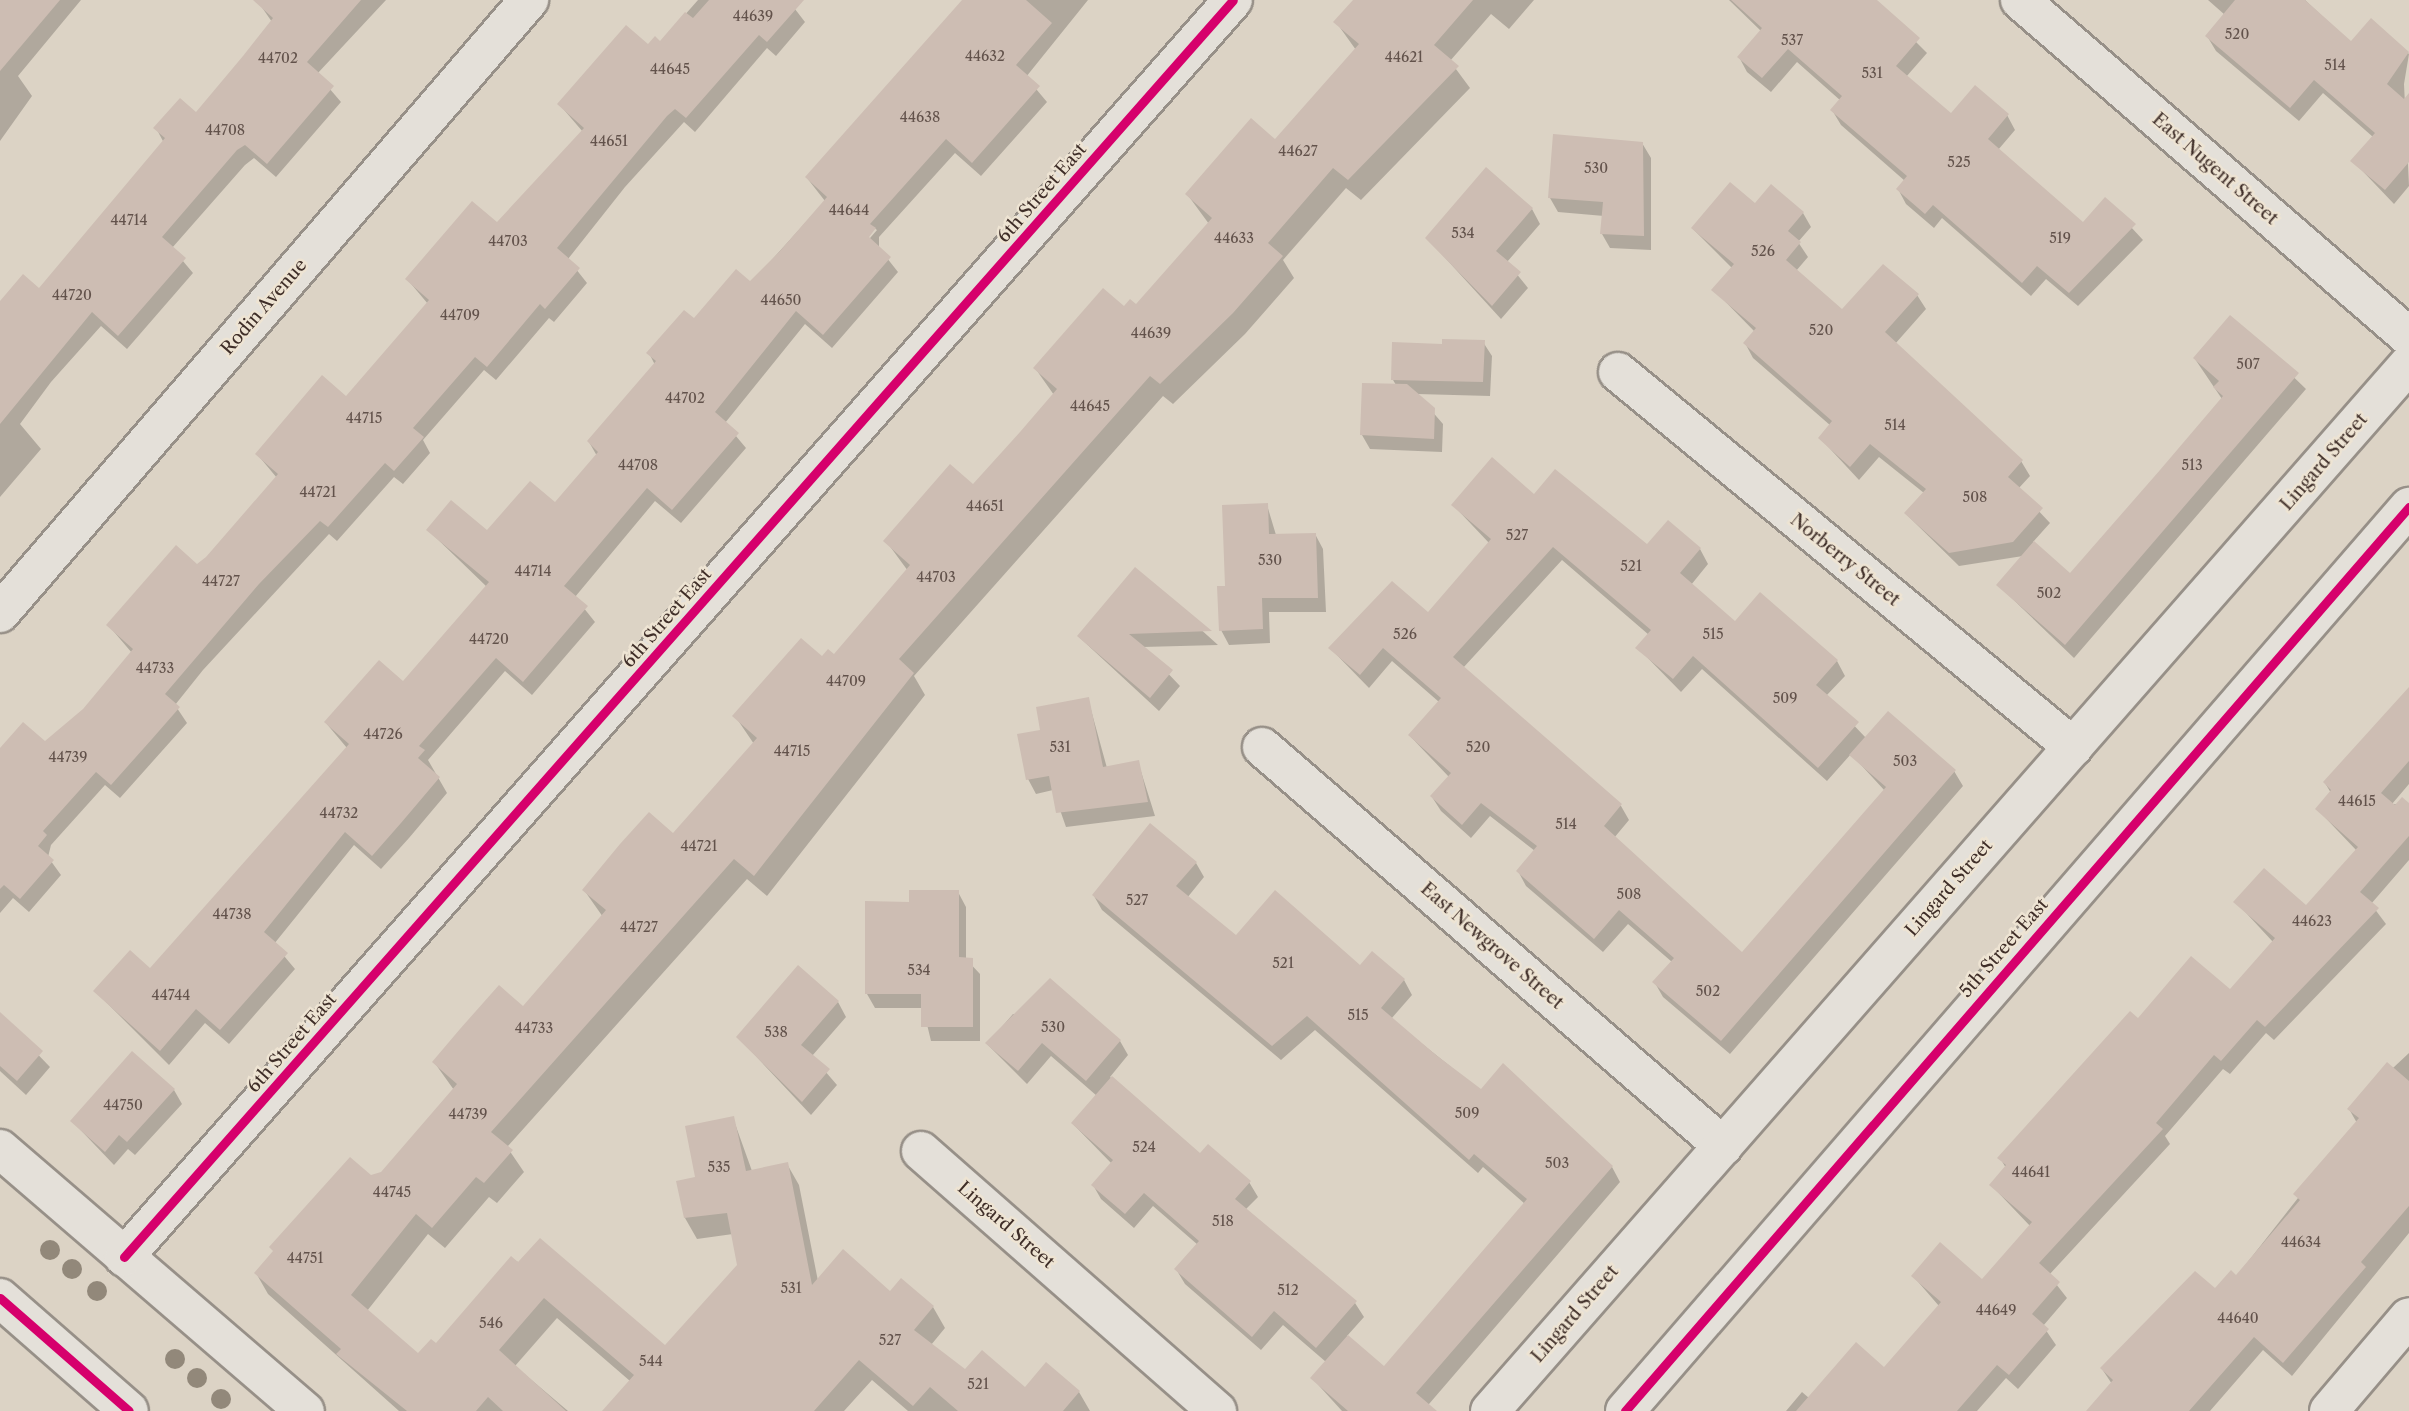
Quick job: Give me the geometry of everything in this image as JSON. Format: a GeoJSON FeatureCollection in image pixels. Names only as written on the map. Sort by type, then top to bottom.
{"type":"FeatureCollection","features":[{"type":"Feature","properties":{"kind":"street","name":"Rodin Avenue"},"geometry":{"type":"LineString","coordinates":[[0,613],[529,0]]}},
{"type":"Feature","properties":{"kind":"street","name":"6th Street East"},"geometry":{"type":"LineString","coordinates":[[124,1257],[1233,0]]}},
{"type":"Feature","properties":{"kind":"street","name":"East Nugent Street"},"geometry":{"type":"LineString","coordinates":[[2020,0],[2409,337]]}},
{"type":"Feature","properties":{"kind":"street","name":"Lingard Street"},"geometry":{"type":"LineString","coordinates":[[1490,1411],[2409,364]]}},
{"type":"Feature","properties":{"kind":"street","name":"Norberry Street"},"geometry":{"type":"LineString","coordinates":[[1618,372],[2073,747]]}},
{"type":"Feature","properties":{"kind":"street","name":"5th Street East"},"geometry":{"type":"LineString","coordinates":[[1625,1411],[2409,507]]}},
{"type":"Feature","properties":{"kind":"street","name":"East Newgrove Street"},"geometry":{"type":"LineString","coordinates":[[1262,747],[1723,1146]]}},
{"type":"Feature","properties":{"kind":"street"},"geometry":{"type":"LineString","coordinates":[[0,1149],[305,1411]]}},
{"type":"Feature","properties":{"kind":"street","name":"Lingard Street"},"geometry":{"type":"LineString","coordinates":[[921,1151],[1217,1411]]}},
{"type":"Feature","properties":{"kind":"street"},"geometry":{"type":"LineString","coordinates":[[0,1298],[130,1411]]}},
{"type":"Feature","properties":{"kind":"street"},"geometry":{"type":"LineString","coordinates":[[2329,1411],[2409,1317]]}},
{"type":"Feature","properties":{"kind":"building"},"geometry":{"type":"Polygon","coordinates":[[[0,0],[60,0],[0,71],[0,0]]]}},
{"type":"Feature","properties":{"kind":"building"},"geometry":{"type":"Polygon","coordinates":[[[253,0],[361,0],[307,62],[334,86],[267,164],[245,145],[237,150],[162,237],[186,258],[118,336],[92,312],[0,424],[0,301],[23,274],[39,288],[165,138],[153,128],[180,98],[196,112],[273,18],[253,0]]]}},
{"type":"Feature","properties":{"kind":"building"},"geometry":{"type":"Polygon","coordinates":[[[709,0],[804,0],[767,42],[759,35],[686,118],[675,109],[667,116],[557,248],[580,268],[545,309],[540,304],[487,367],[475,357],[413,428],[424,437],[394,471],[385,463],[328,527],[320,521],[259,584],[165,694],[180,707],[111,785],[96,772],[43,831],[47,835],[38,846],[54,860],[20,899],[4,885],[0,889],[0,748],[23,722],[45,741],[83,709],[133,649],[106,625],[176,545],[197,564],[206,557],[278,474],[255,454],[322,375],[346,396],[429,300],[405,279],[472,201],[497,222],[584,128],[557,104],[626,25],[648,44],[655,36],[660,41],[685,12],[693,18],[709,0]]]}},
{"type":"Feature","properties":{"kind":"building"},"geometry":{"type":"Polygon","coordinates":[[[962,0],[1026,0],[1052,23],[1016,65],[1040,86],[972,163],[946,139],[870,224],[876,228],[869,237],[891,257],[823,335],[796,311],[715,412],[739,433],[672,510],[647,488],[564,586],[588,606],[523,682],[496,658],[419,746],[425,750],[418,758],[440,777],[401,823],[372,856],[345,832],[264,932],[288,953],[220,1030],[196,1009],[160,1051],[93,991],[130,950],[150,968],[349,744],[324,722],[379,660],[403,681],[489,582],[426,530],[451,500],[487,530],[530,481],[555,502],[598,452],[587,441],[656,361],[646,353],[684,310],[694,318],[736,269],[750,281],[780,251],[827,197],[805,177],[962,0]]]}},
{"type":"Feature","properties":{"kind":"building"},"geometry":{"type":"Polygon","coordinates":[[[1353,0],[1473,0],[1434,45],[1459,66],[1348,180],[1333,168],[1268,243],[1283,256],[1233,313],[1160,384],[1150,376],[899,659],[914,673],[754,876],[734,859],[491,1132],[513,1150],[484,1183],[476,1177],[432,1228],[416,1214],[351,1295],[418,1353],[431,1339],[436,1343],[511,1256],[518,1262],[540,1238],[665,1345],[737,1265],[727,1213],[684,1218],[676,1181],[695,1177],[685,1126],[734,1116],[746,1171],[788,1162],[812,1285],[843,1249],[890,1291],[901,1278],[934,1306],[914,1330],[965,1369],[982,1350],[1025,1387],[1046,1362],[1080,1391],[1063,1411],[958,1411],[930,1387],[913,1406],[859,1360],[814,1411],[602,1411],[634,1375],[544,1298],[499,1350],[566,1411],[503,1411],[488,1397],[476,1411],[407,1411],[336,1354],[341,1349],[254,1273],[273,1251],[269,1247],[350,1157],[371,1175],[381,1172],[457,1084],[432,1062],[499,985],[523,1006],[606,910],[582,890],[620,844],[649,812],[673,833],[757,738],[732,716],[801,638],[822,656],[828,649],[834,654],[910,565],[883,541],[950,464],[973,484],[1020,432],[1057,389],[1033,368],[1103,288],[1124,306],[1130,299],[1136,304],[1212,218],[1185,194],[1251,118],[1275,139],[1359,44],[1333,22],[1353,0]]]}},
{"type":"Feature","properties":{"kind":"building"},"geometry":{"type":"Polygon","coordinates":[[[1731,0],[1877,0],[1920,38],[1896,66],[1951,113],[1975,85],[2009,114],[1988,139],[2083,222],[2105,197],[2136,224],[2069,293],[2037,266],[2022,283],[1933,205],[1925,214],[1896,189],[1907,176],[1830,110],[1842,96],[1788,49],[1762,78],[1737,57],[1762,28],[1731,0]]]}},
{"type":"Feature","properties":{"kind":"building"},"geometry":{"type":"Polygon","coordinates":[[[2235,0],[2305,0],[2351,41],[2371,18],[2409,52],[2387,84],[2404,99],[2409,93],[2409,162],[2385,190],[2350,161],[2375,133],[2314,80],[2290,108],[2205,36],[2235,0]]]}},
{"type":"Feature","properties":{"kind":"building"},"geometry":{"type":"Polygon","coordinates":[[[1553,134],[1643,142],[1644,236],[1600,234],[1603,202],[1548,198],[1553,134]]]}},
{"type":"Feature","properties":{"kind":"building"},"geometry":{"type":"Polygon","coordinates":[[[1486,167],[1533,208],[1496,251],[1521,272],[1492,306],[1425,238],[1486,167]]]}},
{"type":"Feature","properties":{"kind":"building"},"geometry":{"type":"Polygon","coordinates":[[[1730,182],[1755,203],[1771,184],[1804,212],[1788,231],[1801,242],[1786,260],[1842,309],[1883,264],[1919,294],[1885,332],[2023,460],[2008,477],[2043,508],[2013,542],[1949,553],[1904,513],[1926,489],[1870,444],[1850,467],[1818,438],[1832,421],[1743,343],[1756,328],[1711,290],[1734,264],[1691,228],[1730,182]]]}},
{"type":"Feature","properties":{"kind":"building"},"geometry":{"type":"Polygon","coordinates":[[[2230,315],[2299,373],[2065,645],[1996,585],[2034,541],[2070,573],[2160,470],[2223,396],[2213,387],[2219,381],[2193,358],[2230,315]]]}},
{"type":"Feature","properties":{"kind":"building"},"geometry":{"type":"Polygon","coordinates":[[[1442,339],[1485,340],[1483,382],[1391,380],[1392,342],[1442,344],[1442,339]]]}},
{"type":"Feature","properties":{"kind":"building"},"geometry":{"type":"Polygon","coordinates":[[[1362,383],[1407,384],[1435,408],[1434,439],[1360,435],[1362,383]]]}},
{"type":"Feature","properties":{"kind":"building"},"geometry":{"type":"Polygon","coordinates":[[[1492,457],[1534,494],[1555,469],[1647,544],[1668,520],[1701,548],[1680,573],[1735,621],[1760,592],[1838,660],[1816,685],[1859,722],[1818,768],[1693,656],[1673,679],[1635,648],[1651,630],[1553,547],[1453,657],[1622,804],[1604,826],[1742,952],[1886,787],[1849,755],[1888,711],[1956,770],[1721,1041],[1652,982],[1674,958],[1619,910],[1594,939],[1516,871],[1537,846],[1481,803],[1462,825],[1430,796],[1451,773],[1408,735],[1441,698],[1383,648],[1360,675],[1328,648],[1392,581],[1428,612],[1491,539],[1451,505],[1492,457]]]}},
{"type":"Feature","properties":{"kind":"building"},"geometry":{"type":"Polygon","coordinates":[[[1268,503],[1269,534],[1316,533],[1318,598],[1262,598],[1263,629],[1219,631],[1217,586],[1225,586],[1222,505],[1268,503]]]}},
{"type":"Feature","properties":{"kind":"building"},"geometry":{"type":"Polygon","coordinates":[[[1135,567],[1212,631],[1129,634],[1173,670],[1150,698],[1077,636],[1135,567]]]}},
{"type":"Feature","properties":{"kind":"building"},"geometry":{"type":"Polygon","coordinates":[[[2409,687],[2409,761],[2381,793],[2395,805],[2402,797],[2409,803],[2409,836],[2360,892],[2379,908],[2265,1027],[2257,1020],[2221,1061],[2214,1055],[2156,1123],[2163,1129],[2039,1263],[2060,1282],[2032,1314],[2049,1329],[2009,1375],[1997,1365],[1957,1411],[1796,1411],[1856,1342],[1884,1367],[1941,1302],[1911,1276],[1940,1242],[1982,1279],[2032,1222],[1989,1185],[2006,1165],[1997,1158],[2130,1011],[2138,1018],[2191,956],[2230,989],[2275,938],[2233,902],[2264,868],[2306,905],[2358,847],[2315,809],[2331,790],[2323,782],[2409,687]]]}},
{"type":"Feature","properties":{"kind":"building"},"geometry":{"type":"Polygon","coordinates":[[[1089,697],[1103,767],[1139,760],[1148,802],[1056,813],[1049,776],[1026,780],[1017,734],[1040,730],[1036,707],[1089,697]]]}},
{"type":"Feature","properties":{"kind":"building"},"geometry":{"type":"Polygon","coordinates":[[[1150,823],[1197,862],[1176,886],[1236,935],[1275,890],[1360,965],[1372,951],[1405,979],[1381,1008],[1436,1055],[1481,1089],[1503,1063],[1613,1166],[1416,1393],[1437,1411],[1348,1411],[1310,1378],[1348,1335],[1384,1366],[1527,1199],[1474,1154],[1469,1160],[1307,1016],[1272,1046],[1092,895],[1150,823]]]}},
{"type":"Feature","properties":{"kind":"building"},"geometry":{"type":"Polygon","coordinates":[[[909,890],[959,890],[959,957],[973,958],[973,1027],[921,1027],[921,994],[865,994],[865,901],[909,902],[909,890]]]}},
{"type":"Feature","properties":{"kind":"building"},"geometry":{"type":"Polygon","coordinates":[[[798,965],[839,1001],[801,1045],[830,1069],[802,1102],[736,1037],[798,965]]]}},
{"type":"Feature","properties":{"kind":"building"},"geometry":{"type":"Polygon","coordinates":[[[1050,978],[1121,1040],[1086,1081],[1042,1043],[1018,1071],[985,1043],[1050,978]]]}},
{"type":"Feature","properties":{"kind":"building"},"geometry":{"type":"Polygon","coordinates":[[[0,1012],[43,1051],[17,1081],[0,1066],[0,1012]]]}},
{"type":"Feature","properties":{"kind":"building"},"geometry":{"type":"Polygon","coordinates":[[[132,1051],[175,1089],[127,1142],[119,1135],[105,1152],[70,1121],[132,1051]]]}},
{"type":"Feature","properties":{"kind":"building"},"geometry":{"type":"Polygon","coordinates":[[[2387,1062],[2409,1081],[2409,1206],[2361,1262],[2366,1267],[2283,1363],[2254,1337],[2189,1411],[2086,1411],[2113,1380],[2100,1368],[2195,1271],[2215,1288],[2231,1270],[2236,1275],[2300,1200],[2293,1194],[2359,1118],[2347,1109],[2387,1062]]]}},
{"type":"Feature","properties":{"kind":"building"},"geometry":{"type":"Polygon","coordinates":[[[1112,1076],[1200,1153],[1208,1144],[1251,1181],[1235,1199],[1357,1301],[1316,1348],[1274,1311],[1252,1337],[1174,1269],[1199,1241],[1144,1193],[1125,1214],[1091,1185],[1113,1160],[1071,1123],[1112,1076]]]}},
{"type":"Feature","properties":{"kind":"cycle path"},"geometry":{"type":"LineString","coordinates":[[124,1257],[1233,0]]}},
{"type":"Feature","properties":{"kind":"cycle path"},"geometry":{"type":"LineString","coordinates":[[1625,1411],[2409,507]]}},
{"type":"Feature","properties":{"kind":"cycle path"},"geometry":{"type":"LineString","coordinates":[[0,1298],[129,1411]]}}]}
